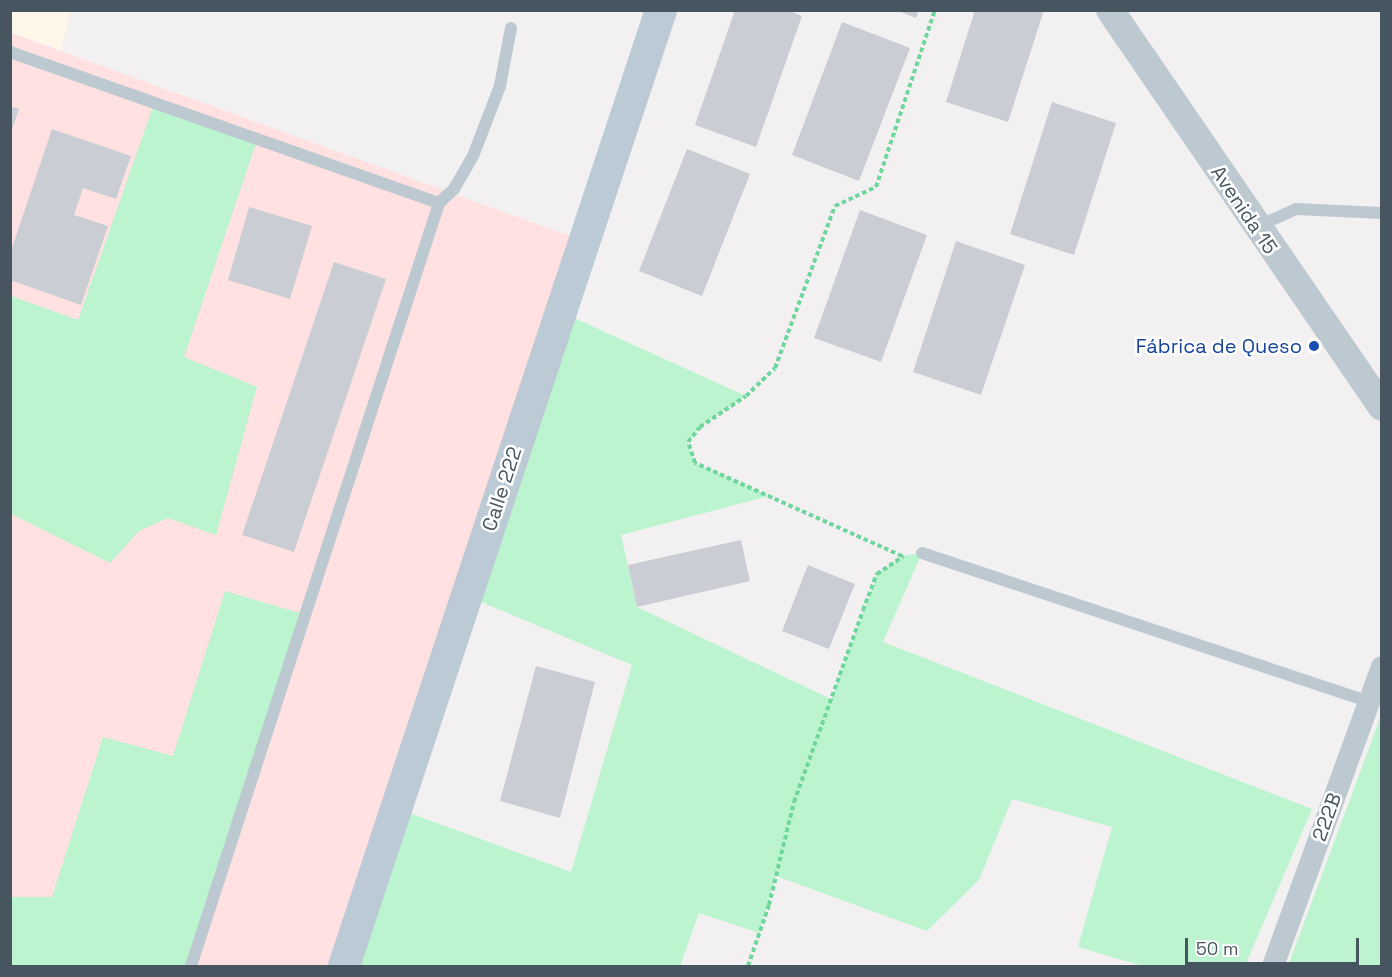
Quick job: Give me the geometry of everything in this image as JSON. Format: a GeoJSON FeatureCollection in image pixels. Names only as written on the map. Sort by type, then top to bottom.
{"type":"FeatureCollection","features":[{"type":"Feature","properties":{"kind":"main road","name":"Calle 222"},"geometry":{"type":"LineString","coordinates":[[344,966],[661,10]]}},
{"type":"Feature","properties":{"kind":"street","name":"Avenida 15"},"geometry":{"type":"LineString","coordinates":[[1110,10],[1255,227],[1382,407]]}},
{"type":"Feature","properties":{"kind":"street","name":"222B"},"geometry":{"type":"LineString","coordinates":[[1273,966],[1382,667]]}},
{"type":"Feature","properties":{"kind":"lane"},"geometry":{"type":"LineString","coordinates":[[191,966],[439,203],[454,189],[473,156],[500,86],[512,28]]}},
{"type":"Feature","properties":{"kind":"lane"},"geometry":{"type":"LineString","coordinates":[[10,52],[439,203]]}},
{"type":"Feature","properties":{"kind":"lane"},"geometry":{"type":"LineString","coordinates":[[1255,227],[1296,209],[1382,213]]}},
{"type":"Feature","properties":{"kind":"lane"},"geometry":{"type":"LineString","coordinates":[[922,553],[1369,702]]}},
{"type":"Feature","properties":{"kind":"path"},"geometry":{"type":"LineString","coordinates":[[902,556],[695,462],[688,442],[700,427],[746,396],[775,368],[835,206],[876,187],[935,10]]}},
{"type":"Feature","properties":{"kind":"path"},"geometry":{"type":"LineString","coordinates":[[748,966],[769,905],[794,802],[877,574],[902,556],[922,553]]}},
{"type":"Feature","properties":{"kind":"shaded area"},"geometry":{"type":"Polygon","coordinates":[[[11,10],[71,11],[61,50],[11,33],[11,10]]]}},
{"type":"Feature","properties":{"kind":"shaded area"},"geometry":{"type":"Polygon","coordinates":[[[11,33],[584,241],[344,966],[11,966],[11,33]]]}},
{"type":"Feature","properties":{"kind":"green space"},"geometry":{"type":"Polygon","coordinates":[[[155,101],[258,137],[184,357],[257,387],[216,535],[168,518],[139,531],[110,563],[11,514],[11,296],[78,320],[155,101]]]}},
{"type":"Feature","properties":{"kind":"green space"},"geometry":{"type":"Polygon","coordinates":[[[561,312],[746,396],[700,427],[688,443],[695,463],[769,496],[621,535],[637,607],[831,699],[877,574],[902,556],[922,553],[883,642],[1312,809],[1245,966],[1143,966],[1078,947],[1112,827],[1012,799],[979,880],[927,931],[776,876],[759,933],[699,913],[680,966],[344,966],[396,808],[571,872],[632,665],[467,596],[561,312]]]}},
{"type":"Feature","properties":{"kind":"green space"},"geometry":{"type":"Polygon","coordinates":[[[225,591],[306,615],[188,966],[11,966],[10,897],[52,897],[103,737],[173,756],[225,591]]]}},
{"type":"Feature","properties":{"kind":"green space"},"geometry":{"type":"Polygon","coordinates":[[[1381,716],[1381,966],[1288,966],[1381,716]]]}},
{"type":"Feature","properties":{"kind":"building"},"geometry":{"type":"Polygon","coordinates":[[[735,10],[788,10],[802,16],[756,147],[695,125],[735,10]]]}},
{"type":"Feature","properties":{"kind":"building"},"geometry":{"type":"Polygon","coordinates":[[[896,10],[919,10],[916,18],[896,10]]]}},
{"type":"Feature","properties":{"kind":"building"},"geometry":{"type":"Polygon","coordinates":[[[975,10],[1044,10],[1008,122],[946,102],[975,10]]]}},
{"type":"Feature","properties":{"kind":"building"},"geometry":{"type":"Polygon","coordinates":[[[842,22],[910,48],[859,181],[792,155],[842,22]]]}},
{"type":"Feature","properties":{"kind":"building"},"geometry":{"type":"Polygon","coordinates":[[[1052,102],[1116,123],[1074,255],[1010,234],[1052,102]]]}},
{"type":"Feature","properties":{"kind":"building"},"geometry":{"type":"Polygon","coordinates":[[[10,106],[19,109],[11,132],[10,132],[10,106]]]}},
{"type":"Feature","properties":{"kind":"building"},"geometry":{"type":"Polygon","coordinates":[[[52,129],[131,156],[116,199],[83,188],[74,215],[108,226],[81,305],[10,280],[10,254],[52,129]]]}},
{"type":"Feature","properties":{"kind":"building"},"geometry":{"type":"Polygon","coordinates":[[[687,149],[750,174],[702,296],[639,271],[687,149]]]}},
{"type":"Feature","properties":{"kind":"building"},"geometry":{"type":"Polygon","coordinates":[[[249,207],[312,226],[290,299],[228,280],[249,207]]]}},
{"type":"Feature","properties":{"kind":"building"},"geometry":{"type":"Polygon","coordinates":[[[860,210],[927,235],[881,362],[814,338],[860,210]]]}},
{"type":"Feature","properties":{"kind":"building"},"geometry":{"type":"Polygon","coordinates":[[[956,241],[1025,265],[981,395],[913,372],[956,241]]]}},
{"type":"Feature","properties":{"kind":"building"},"geometry":{"type":"Polygon","coordinates":[[[334,262],[386,279],[294,552],[242,535],[334,262]]]}},
{"type":"Feature","properties":{"kind":"building"},"geometry":{"type":"Polygon","coordinates":[[[741,540],[750,581],[637,607],[628,565],[741,540]]]}},
{"type":"Feature","properties":{"kind":"building"},"geometry":{"type":"Polygon","coordinates":[[[808,565],[855,584],[829,649],[782,631],[808,565]]]}},
{"type":"Feature","properties":{"kind":"building"},"geometry":{"type":"Polygon","coordinates":[[[536,666],[595,682],[560,818],[500,801],[536,666]]]}},
{"type":"Feature","properties":{"kind":"place","name":"Fábrica de Queso"},"geometry":{"type":"Point","coordinates":[1314,346]}}]}
